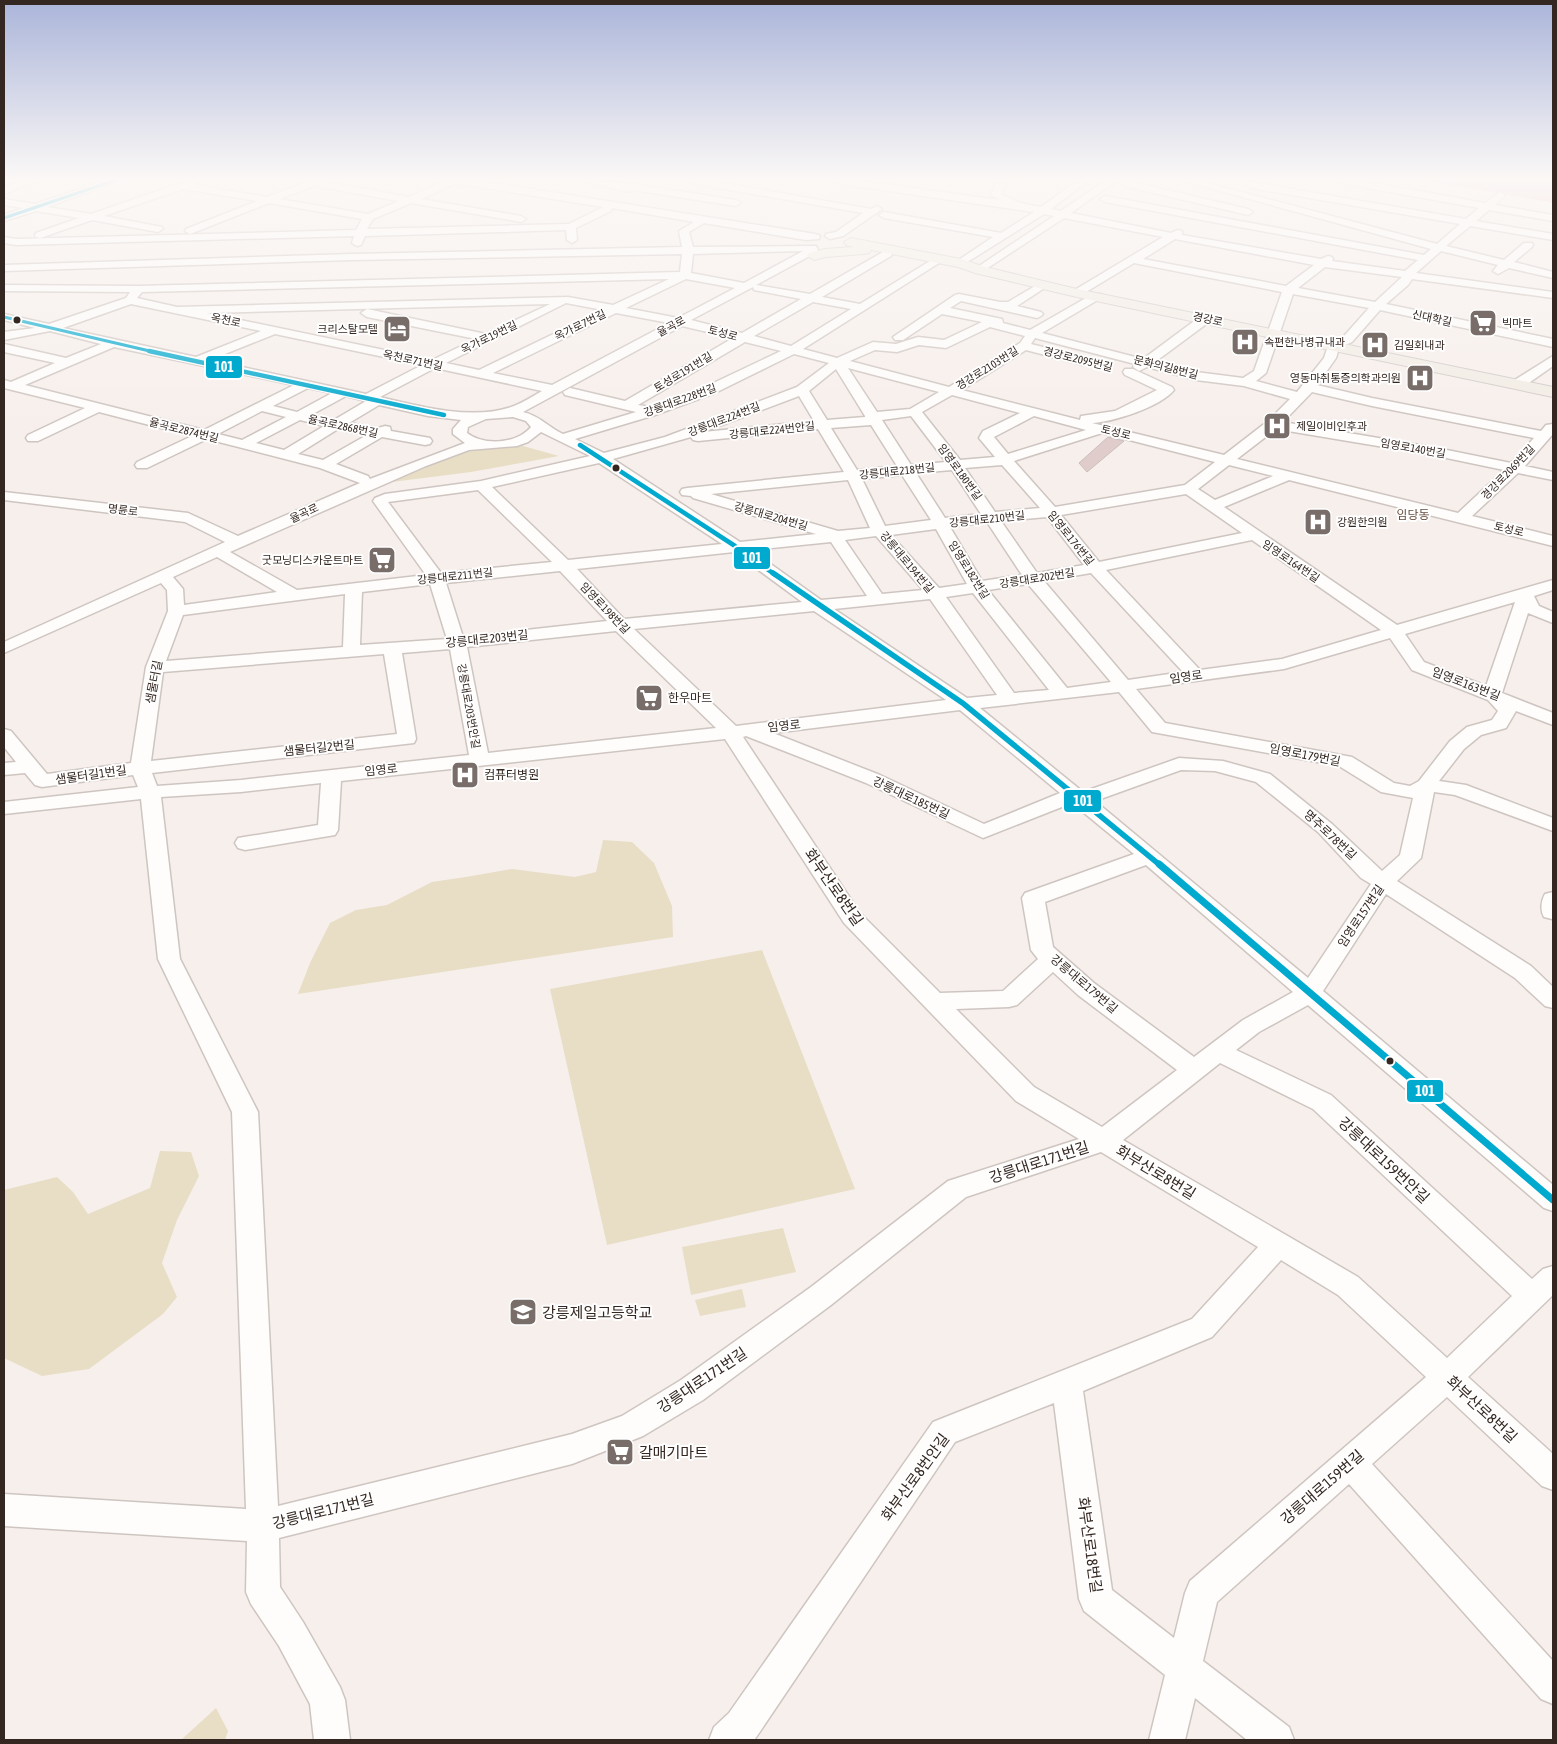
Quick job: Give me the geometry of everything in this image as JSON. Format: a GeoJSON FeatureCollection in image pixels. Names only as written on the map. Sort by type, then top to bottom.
{"type":"FeatureCollection","features":[{"type":"Feature","properties":{"kind":"main road","name":"경강로"},"geometry":{"type":"LineString","coordinates":[[931,262],[980,270],[1077,293],[1553,392]]}},
{"type":"Feature","properties":{"kind":"main road","name":"경강로"},"geometry":{"type":"LineString","coordinates":[[957,262],[980,270]]}},
{"type":"Feature","properties":{"kind":"street"},"geometry":{"type":"LineString","coordinates":[[349,262],[330,306],[487,338]]}},
{"type":"Feature","properties":{"kind":"street"},"geometry":{"type":"LineString","coordinates":[[4,288],[138,289],[448,262]]}},
{"type":"Feature","properties":{"kind":"street"},"geometry":{"type":"LineString","coordinates":[[568,300],[571,262]]}},
{"type":"Feature","properties":{"kind":"street"},"geometry":{"type":"LineString","coordinates":[[685,275],[687,262]]}},
{"type":"Feature","properties":{"kind":"street","name":"율곡로"},"geometry":{"type":"LineString","coordinates":[[502,413],[518,409],[552,389],[686,323],[743,286],[789,262]]}},
{"type":"Feature","properties":{"kind":"street"},"geometry":{"type":"LineString","coordinates":[[507,444],[529,437],[535,432],[538,427],[533,413],[686,323],[758,288],[792,262]]}},
{"type":"Feature","properties":{"kind":"street","name":"토성로191번길"},"geometry":{"type":"LineString","coordinates":[[626,406],[741,337],[872,262]]}},
{"type":"Feature","properties":{"kind":"street"},"geometry":{"type":"LineString","coordinates":[[980,270],[991,262]]}},
{"type":"Feature","properties":{"kind":"street"},"geometry":{"type":"LineString","coordinates":[[1077,293],[1129,262]]}},
{"type":"Feature","properties":{"kind":"street","name":"신대학길"},"geometry":{"type":"LineString","coordinates":[[1146,262],[1377,306],[1553,343]]}},
{"type":"Feature","properties":{"kind":"street"},"geometry":{"type":"LineString","coordinates":[[1318,262],[1553,295]]}},
{"type":"Feature","properties":{"kind":"street"},"geometry":{"type":"LineString","coordinates":[[1333,346],[1348,339],[1420,262]]}},
{"type":"Feature","properties":{"kind":"street"},"geometry":{"type":"LineString","coordinates":[[1500,262],[1553,275]]}},
{"type":"Feature","properties":{"kind":"street","name":"강릉대로228번길"},"geometry":{"type":"LineString","coordinates":[[563,438],[650,412],[710,390],[791,351],[934,263]]}},
{"type":"Feature","properties":{"kind":"street"},"geometry":{"type":"LineString","coordinates":[[1245,382],[1260,374],[1289,289],[1322,263]]}},
{"type":"Feature","properties":{"kind":"street"},"geometry":{"type":"LineString","coordinates":[[7,337],[48,328],[130,300],[161,264]]}},
{"type":"Feature","properties":{"kind":"street"},"geometry":{"type":"LineString","coordinates":[[4,268],[161,264],[569,277],[685,275],[743,286]]}},
{"type":"Feature","properties":{"kind":"street"},"geometry":{"type":"LineString","coordinates":[[1483,285],[1507,264]]}},
{"type":"Feature","properties":{"kind":"street","name":"옥가로7번길"},"geometry":{"type":"LineString","coordinates":[[480,374],[685,275]]}},
{"type":"Feature","properties":{"kind":"street"},"geometry":{"type":"LineString","coordinates":[[899,337],[915,327],[963,325],[975,317],[993,312],[1003,305],[1010,306],[1042,285]]}},
{"type":"Feature","properties":{"kind":"street"},"geometry":{"type":"LineString","coordinates":[[758,288],[860,307]]}},
{"type":"Feature","properties":{"kind":"street","name":"경강로2103번길"},"geometry":{"type":"LineString","coordinates":[[951,391],[1024,346],[1030,323],[1097,296]]}},
{"type":"Feature","properties":{"kind":"street"},"geometry":{"type":"LineString","coordinates":[[940,326],[946,306],[959,297],[993,312],[1030,323]]}},
{"type":"Feature","properties":{"kind":"street","name":"옥천로"},"geometry":{"type":"LineString","coordinates":[[130,300],[274,330]]}},
{"type":"Feature","properties":{"kind":"street","name":"토성로"},"geometry":{"type":"LineString","coordinates":[[330,306],[568,300],[686,323],[1032,412],[1553,541]]}},
{"type":"Feature","properties":{"kind":"street","name":"옥가로19번길"},"geometry":{"type":"LineString","coordinates":[[286,456],[372,400],[432,365],[568,300]]}},
{"type":"Feature","properties":{"kind":"street","name":"옥천로"},"geometry":{"type":"LineString","coordinates":[[177,310],[330,306]]}},
{"type":"Feature","properties":{"kind":"street","name":"옥천로"},"geometry":{"type":"LineString","coordinates":[[196,361],[330,306]]}},
{"type":"Feature","properties":{"kind":"street"},"geometry":{"type":"LineString","coordinates":[[946,306],[993,312],[1030,323]]}},
{"type":"Feature","properties":{"kind":"street"},"geometry":{"type":"LineString","coordinates":[[4,317],[113,343],[444,415],[483,416],[513,413],[534,420],[550,433],[580,445],[735,546],[818,606],[964,704],[1149,856],[1553,1200]]}},
{"type":"Feature","properties":{"kind":"street","name":"경강로2095번길"},"geometry":{"type":"LineString","coordinates":[[1060,418],[1107,419],[1127,413],[1167,390],[1124,371],[1147,362],[1205,319]]}},
{"type":"Feature","properties":{"kind":"street","name":"강릉대로224번길"},"geometry":{"type":"LineString","coordinates":[[385,498],[481,485],[602,458],[670,440],[802,390],[838,362],[873,346],[897,348],[918,341],[946,344],[989,323],[1030,323]]}},
{"type":"Feature","properties":{"kind":"street","name":"문화의길8번길"},"geometry":{"type":"LineString","coordinates":[[1030,323],[1147,362],[1196,376],[1245,382],[1299,397]]}},
{"type":"Feature","properties":{"kind":"street"},"geometry":{"type":"LineString","coordinates":[[940,326],[963,325]]}},
{"type":"Feature","properties":{"kind":"street","name":"옥천로71번길"},"geometry":{"type":"LineString","coordinates":[[274,330],[552,389]]}},
{"type":"Feature","properties":{"kind":"street"},"geometry":{"type":"LineString","coordinates":[[8,385],[113,343]]}},
{"type":"Feature","properties":{"kind":"street","name":"경강로2095번길"},"geometry":{"type":"LineString","coordinates":[[1024,346],[1091,363]]}},
{"type":"Feature","properties":{"kind":"street","name":"강릉대로210번길"},"geometry":{"type":"LineString","coordinates":[[735,546],[1051,512],[1189,489],[1273,424],[1309,387],[1330,358],[1333,346]]}},
{"type":"Feature","properties":{"kind":"street"},"geometry":{"type":"LineString","coordinates":[[4,348],[65,362]]}},
{"type":"Feature","properties":{"kind":"street"},"geometry":{"type":"LineString","coordinates":[[1518,384],[1553,360]]}},
{"type":"Feature","properties":{"kind":"street","name":"임영로182번길"},"geometry":{"type":"LineString","coordinates":[[838,362],[941,524],[978,588],[1062,694]]}},
{"type":"Feature","properties":{"kind":"street"},"geometry":{"type":"LineString","coordinates":[[142,464],[205,435],[306,384]]}},
{"type":"Feature","properties":{"kind":"street","name":"율곡로2874번길"},"geometry":{"type":"LineString","coordinates":[[8,385],[325,465],[362,478]]}},
{"type":"Feature","properties":{"kind":"street"},"geometry":{"type":"LineString","coordinates":[[1309,387],[1372,402],[1548,431]]}},
{"type":"Feature","properties":{"kind":"street","name":"강릉대로194번길"},"geometry":{"type":"LineString","coordinates":[[802,390],[852,475],[879,530],[934,594],[1010,700]]}},
{"type":"Feature","properties":{"kind":"street"},"geometry":{"type":"LineString","coordinates":[[914,412],[916,409],[951,391]]}},
{"type":"Feature","properties":{"kind":"street"},"geometry":{"type":"LineString","coordinates":[[243,445],[344,392]]}},
{"type":"Feature","properties":{"kind":"street"},"geometry":{"type":"LineString","coordinates":[[570,392],[650,412]]}},
{"type":"Feature","properties":{"kind":"street","name":"율곡로2868번길"},"geometry":{"type":"LineString","coordinates":[[261,407],[379,434],[425,441]]}},
{"type":"Feature","properties":{"kind":"street"},"geometry":{"type":"LineString","coordinates":[[33,438],[97,408]]}},
{"type":"Feature","properties":{"kind":"street"},"geometry":{"type":"LineString","coordinates":[[325,465],[419,410]]}},
{"type":"Feature","properties":{"kind":"street","name":"강릉대로224번안길"},"geometry":{"type":"LineString","coordinates":[[670,440],[873,419],[914,412]]}},
{"type":"Feature","properties":{"kind":"street","name":"임영로180번길"},"geometry":{"type":"LineString","coordinates":[[914,412],[956,465],[1034,579],[1122,686]]}},
{"type":"Feature","properties":{"kind":"street","name":"임영로176번길"},"geometry":{"type":"LineString","coordinates":[[1032,412],[988,434],[986,438],[1051,512],[1095,568],[1195,675]]}},
{"type":"Feature","properties":{"kind":"street"},"geometry":{"type":"LineString","coordinates":[[444,415],[460,424],[461,433],[472,442],[483,444],[541,442],[580,445]]}},
{"type":"Feature","properties":{"kind":"street","name":"율곡로"},"geometry":{"type":"LineString","coordinates":[[238,542],[256,526],[362,478],[425,456],[454,443],[470,420],[483,416]]}},
{"type":"Feature","properties":{"kind":"street","name":"임영로140번길"},"geometry":{"type":"LineString","coordinates":[[1273,424],[1432,451],[1553,476]]}},
{"type":"Feature","properties":{"kind":"street","name":"강릉대로218번길"},"geometry":{"type":"LineString","coordinates":[[687,492],[1004,460],[1102,429]]}},
{"type":"Feature","properties":{"kind":"street","name":"경강로2069번길"},"geometry":{"type":"LineString","coordinates":[[1462,518],[1514,469],[1548,431]]}},
{"type":"Feature","properties":{"kind":"street","name":"율곡로"},"geometry":{"type":"LineString","coordinates":[[4,648],[376,480],[460,448],[483,444]]}},
{"type":"Feature","properties":{"kind":"street"},"geometry":{"type":"LineString","coordinates":[[1213,506],[1288,475]]}},
{"type":"Feature","properties":{"kind":"street","name":"강릉대로204번길"},"geometry":{"type":"LineString","coordinates":[[632,479],[804,524],[834,535]]}},
{"type":"Feature","properties":{"kind":"street","name":"임영로198번길"},"geometry":{"type":"LineString","coordinates":[[481,485],[565,566],[620,624],[738,730]]}},
{"type":"Feature","properties":{"kind":"street","name":"임영로164번길"},"geometry":{"type":"LineString","coordinates":[[1189,489],[1394,631]]}},
{"type":"Feature","properties":{"kind":"street","name":"명륜로"},"geometry":{"type":"LineString","coordinates":[[4,496],[188,518],[238,542]]}},
{"type":"Feature","properties":{"kind":"street","name":"강릉대로203번안길"},"geometry":{"type":"LineString","coordinates":[[385,498],[380,501],[436,578],[457,643],[479,759]]}},
{"type":"Feature","properties":{"kind":"street"},"geometry":{"type":"LineString","coordinates":[[834,535],[878,600]]}},
{"type":"Feature","properties":{"kind":"street","name":"강릉대로202번길"},"geometry":{"type":"LineString","coordinates":[[818,606],[934,594],[1034,579],[1254,535]]}},
{"type":"Feature","properties":{"kind":"street","name":"강릉대로211번길"},"geometry":{"type":"LineString","coordinates":[[176,611],[354,587],[565,566],[735,546]]}},
{"type":"Feature","properties":{"kind":"street"},"geometry":{"type":"LineString","coordinates":[[217,552],[294,595]]}},
{"type":"Feature","properties":{"kind":"street","name":"샘물터길"},"geometry":{"type":"LineString","coordinates":[[164,577],[175,590],[176,611],[155,667],[145,780],[169,959],[245,1112],[263,1526],[262,1592],[290,1634],[327,1700],[332,1740]]}},
{"type":"Feature","properties":{"kind":"street","name":"임영로"},"geometry":{"type":"LineString","coordinates":[[4,808],[145,780],[241,786],[1062,694],[1284,664],[1525,595],[1553,585]]}},
{"type":"Feature","properties":{"kind":"street"},"geometry":{"type":"LineString","coordinates":[[351,652],[354,587]]}},
{"type":"Feature","properties":{"kind":"street"},"geometry":{"type":"LineString","coordinates":[[1525,595],[1533,609],[1553,618]]}},
{"type":"Feature","properties":{"kind":"street"},"geometry":{"type":"LineString","coordinates":[[1493,694],[1525,595]]}},
{"type":"Feature","properties":{"kind":"street","name":"강릉대로203번길"},"geometry":{"type":"LineString","coordinates":[[155,667],[457,643],[620,624],[818,606]]}},
{"type":"Feature","properties":{"kind":"street","name":"임영로163번길"},"geometry":{"type":"LineString","coordinates":[[1394,631],[1418,666],[1549,715]]}},
{"type":"Feature","properties":{"kind":"street","name":"샘물터길2번길"},"geometry":{"type":"LineString","coordinates":[[145,780],[407,739],[392,648]]}},
{"type":"Feature","properties":{"kind":"street","name":"임영로179번길"},"geometry":{"type":"LineString","coordinates":[[1122,686],[1159,728],[1345,761],[1388,788],[1414,792],[1426,785],[1459,789],[1553,825]]}},
{"type":"Feature","properties":{"kind":"street","name":"임영로157번길"},"geometry":{"type":"LineString","coordinates":[[1310,993],[1384,882],[1410,858],[1426,785],[1457,745],[1474,731],[1499,724],[1507,711],[1493,694]]}},
{"type":"Feature","properties":{"kind":"street","name":"강릉대로185번길"},"geometry":{"type":"LineString","coordinates":[[738,730],[872,779],[983,832],[1077,797]]}},
{"type":"Feature","properties":{"kind":"street","name":"화부산로8번길"},"geometry":{"type":"LineString","coordinates":[[738,730],[852,918],[1025,1094],[1348,1286],[1553,1475]]}},
{"type":"Feature","properties":{"kind":"street","name":"샘물터길1번길"},"geometry":{"type":"LineString","coordinates":[[4,735],[42,781],[145,780]]}},
{"type":"Feature","properties":{"kind":"street","name":"명주로78번길"},"geometry":{"type":"LineString","coordinates":[[1077,797],[1179,764],[1216,765],[1264,778],[1325,828],[1369,873],[1523,972],[1553,1000]]}},
{"type":"Feature","properties":{"kind":"street"},"geometry":{"type":"LineString","coordinates":[[4,770],[30,766]]}},
{"type":"Feature","properties":{"kind":"street"},"geometry":{"type":"LineString","coordinates":[[245,843],[328,830],[331,775]]}},
{"type":"Feature","properties":{"kind":"street","name":"강릉대로179번길"},"geometry":{"type":"LineString","coordinates":[[1149,856],[1033,898],[1042,950],[1086,989],[1194,1070]]}},
{"type":"Feature","properties":{"kind":"street"},"geometry":{"type":"LineString","coordinates":[[935,1002],[1009,999],[1053,959]]}},
{"type":"Feature","properties":{"kind":"street","name":"강릉대로171번길"},"geometry":{"type":"LineString","coordinates":[[4,1510],[263,1526],[572,1449],[632,1426],[692,1390],[821,1296],[957,1189],[1103,1141],[1250,1026],[1310,993]]}},
{"type":"Feature","properties":{"kind":"street","name":"강릉대로159번안길"},"geometry":{"type":"LineString","coordinates":[[1218,1052],[1322,1102],[1542,1287]]}},
{"type":"Feature","properties":{"kind":"street","name":"화부산로8번안길"},"geometry":{"type":"LineString","coordinates":[[727,1740],[742,1726],[944,1432],[1202,1328],[1278,1244]]}},
{"type":"Feature","properties":{"kind":"street","name":"강릉대로159번길"},"geometry":{"type":"LineString","coordinates":[[1167,1740],[1202,1593],[1447,1378],[1542,1287]]}},
{"type":"Feature","properties":{"kind":"street","name":"화부산로18번길"},"geometry":{"type":"LineString","coordinates":[[1067,1384],[1096,1599],[1276,1740]]}},
{"type":"Feature","properties":{"kind":"street"},"geometry":{"type":"LineString","coordinates":[[1350,1462],[1553,1687]]}},
{"type":"Feature","properties":{"kind":"shaded area"},"geometry":{"type":"Polygon","coordinates":[[[523,446],[559,456],[471,472],[392,482],[452,453],[523,446]]]}},
{"type":"Feature","properties":{"kind":"shaded area"},"geometry":{"type":"Polygon","coordinates":[[[603,840],[632,842],[654,863],[672,906],[673,937],[298,994],[310,963],[330,923],[356,910],[387,905],[432,882],[512,869],[575,877],[596,872],[603,840]]]}},
{"type":"Feature","properties":{"kind":"shaded area"},"geometry":{"type":"Polygon","coordinates":[[[762,950],[855,1189],[607,1245],[550,989],[762,950]]]}},
{"type":"Feature","properties":{"kind":"shaded area"},"geometry":{"type":"Polygon","coordinates":[[[160,1151],[191,1152],[199,1176],[177,1220],[162,1263],[177,1297],[163,1314],[89,1369],[42,1376],[4,1358],[4,1190],[57,1177],[73,1192],[88,1214],[150,1188],[160,1151]]]}},
{"type":"Feature","properties":{"kind":"shaded area"},"geometry":{"type":"Polygon","coordinates":[[[783,1228],[796,1272],[691,1295],[682,1247],[783,1228]]]}},
{"type":"Feature","properties":{"kind":"shaded area"},"geometry":{"type":"Polygon","coordinates":[[[742,1289],[746,1307],[700,1316],[695,1300],[742,1289]]]}},
{"type":"Feature","properties":{"kind":"shaded area"},"geometry":{"type":"Polygon","coordinates":[[[216,1708],[228,1731],[225,1740],[181,1740],[216,1708]]]}},
{"type":"Feature","properties":{"kind":"building"},"geometry":{"type":"Polygon","coordinates":[[[1108,437],[1124,441],[1087,472],[1079,463],[1108,437]]]}},
{"type":"Feature","properties":{"kind":"transit line","name":"101"},"geometry":{"type":"LineString","coordinates":[[4,317],[113,343],[444,415]]}},
{"type":"Feature","properties":{"kind":"transit line","name":"101"},"geometry":{"type":"LineString","coordinates":[[580,445],[735,546],[818,606],[964,704],[1149,856],[1553,1200]]}},
{"type":"Feature","properties":{"kind":"place","name":"빅마트"},"geometry":{"type":"Point","coordinates":[1483,323]}},
{"type":"Feature","properties":{"kind":"place","name":"크리스탈모텔"},"geometry":{"type":"Point","coordinates":[397,329]}},
{"type":"Feature","properties":{"kind":"place","name":"속편한나병규내과"},"geometry":{"type":"Point","coordinates":[1245,342]}},
{"type":"Feature","properties":{"kind":"place","name":"김일회내과"},"geometry":{"type":"Point","coordinates":[1375,345]}},
{"type":"Feature","properties":{"kind":"place","name":"영동마취통증의학과의원"},"geometry":{"type":"Point","coordinates":[1420,378]}},
{"type":"Feature","properties":{"kind":"place","name":"제일이비인후과"},"geometry":{"type":"Point","coordinates":[1277,426]}},
{"type":"Feature","properties":{"kind":"place","name":"강원한의원"},"geometry":{"type":"Point","coordinates":[1318,522]}},
{"type":"Feature","properties":{"kind":"place","name":"굿모닝디스카운트마트"},"geometry":{"type":"Point","coordinates":[382,560]}},
{"type":"Feature","properties":{"kind":"place","name":"한우마트"},"geometry":{"type":"Point","coordinates":[649,698]}},
{"type":"Feature","properties":{"kind":"place","name":"컴퓨터병원"},"geometry":{"type":"Point","coordinates":[465,775]}},
{"type":"Feature","properties":{"kind":"place","name":"강릉제일고등학교"},"geometry":{"type":"Point","coordinates":[523,1312]}},
{"type":"Feature","properties":{"kind":"place","name":"갈매기마트"},"geometry":{"type":"Point","coordinates":[620,1452]}},
{"type":"Feature","properties":{"kind":"district","name":"임당동"},"geometry":{"type":"Point","coordinates":[1413,515]}}]}
